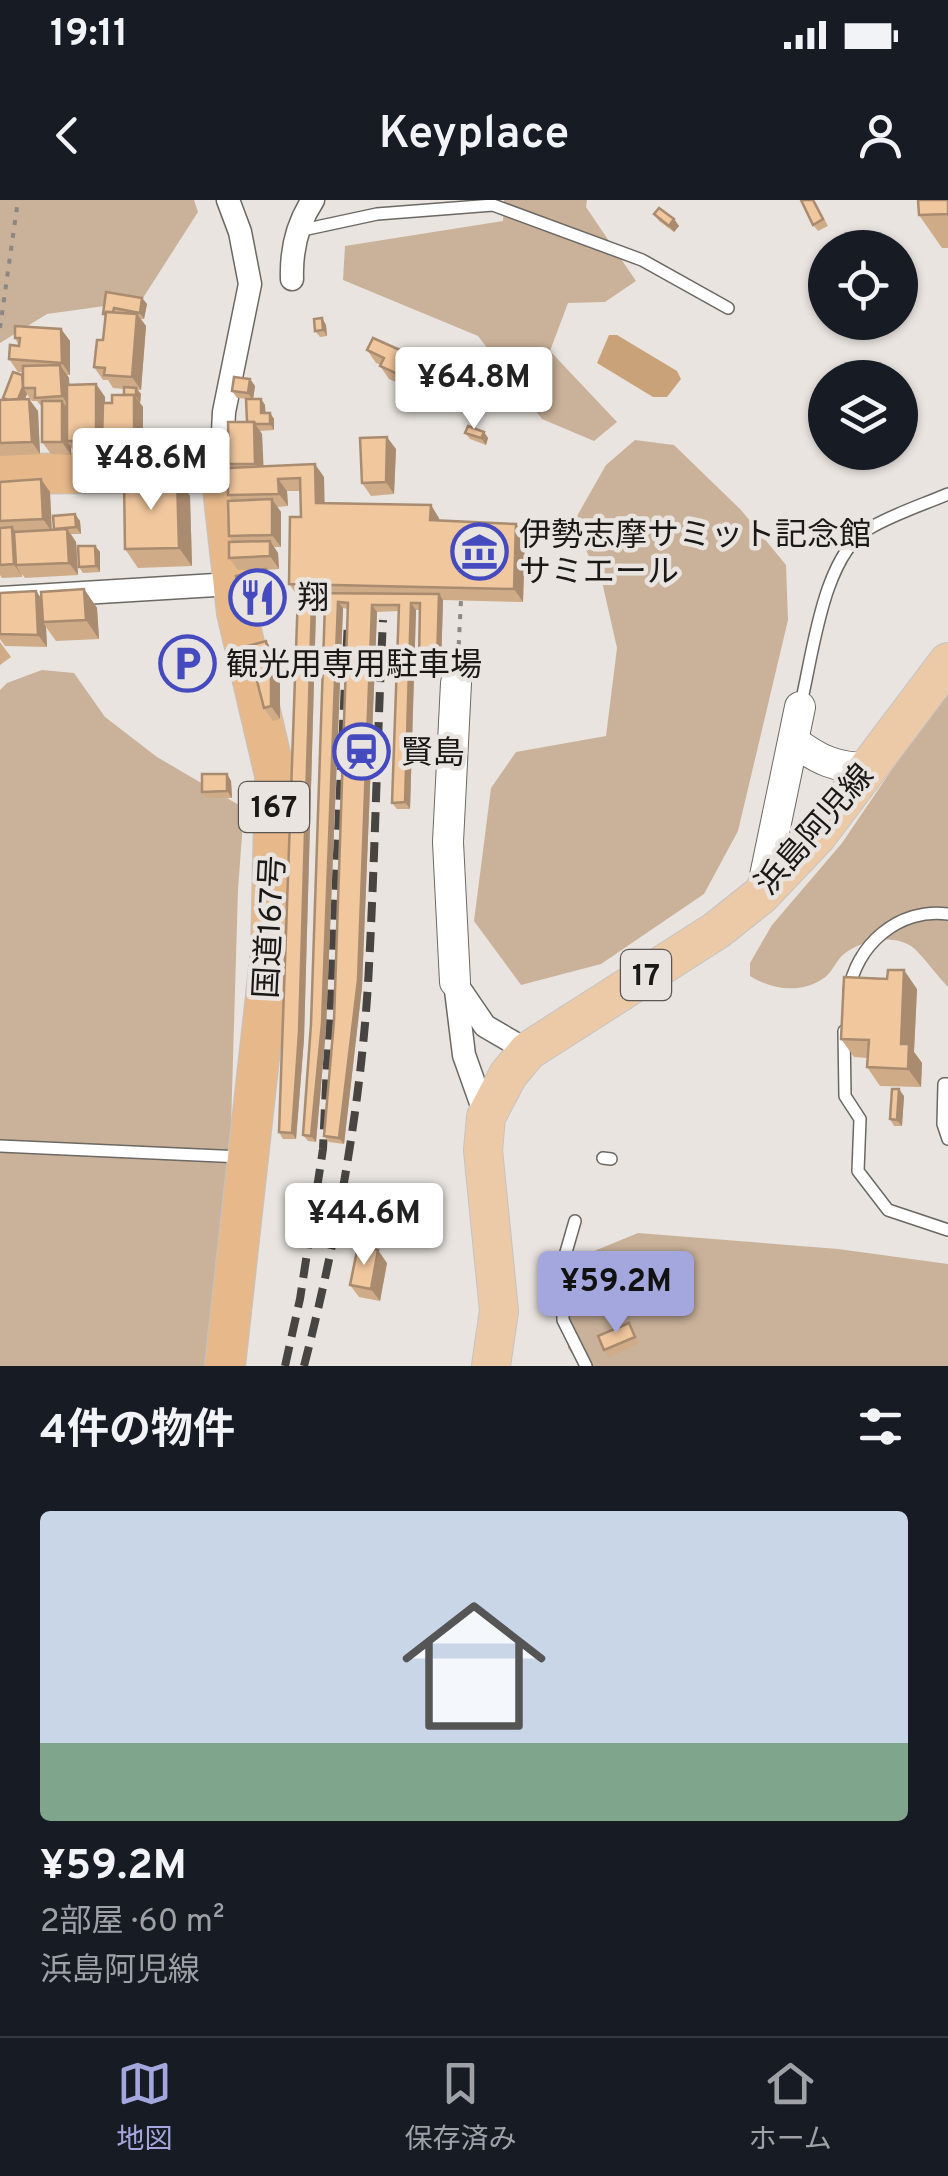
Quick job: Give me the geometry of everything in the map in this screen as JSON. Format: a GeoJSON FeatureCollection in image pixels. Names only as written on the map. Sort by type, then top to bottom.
{"type":"FeatureCollection","features":[{"type":"Feature","properties":{"kind":"highway"},"geometry":{"type":"LineString","coordinates":[[0,474],[221,472]]}},
{"type":"Feature","properties":{"kind":"highway","name":"国道167号"},"geometry":{"type":"LineString","coordinates":[[221,472],[232,584],[275,774],[271,950],[225,1366]]}},
{"type":"Feature","properties":{"kind":"main road","name":"浜島阿児線"},"geometry":{"type":"LineString","coordinates":[[491,1366],[499,1311],[483,1150],[486,1117],[508,1075],[528,1051],[717,930],[761,895],[817,836],[948,662]]}},
{"type":"Feature","properties":{"kind":"street"},"geometry":{"type":"LineString","coordinates":[[221,472],[224,412],[250,284],[240,232],[228,200]]}},
{"type":"Feature","properties":{"kind":"street"},"geometry":{"type":"LineString","coordinates":[[292,279],[291,254],[313,200]]}},
{"type":"Feature","properties":{"kind":"street"},"geometry":{"type":"LineString","coordinates":[[0,598],[232,584]]}},
{"type":"Feature","properties":{"kind":"street"},"geometry":{"type":"LineString","coordinates":[[456,683],[448,842],[455,982],[464,1055],[486,1117]]}},
{"type":"Feature","properties":{"kind":"street"},"geometry":{"type":"LineString","coordinates":[[761,895],[800,708]]}},
{"type":"Feature","properties":{"kind":"street"},"geometry":{"type":"LineString","coordinates":[[794,740],[815,758],[843,768],[867,768]]}},
{"type":"Feature","properties":{"kind":"street"},"geometry":{"type":"LineString","coordinates":[[455,982],[485,1026],[528,1051]]}},
{"type":"Feature","properties":{"kind":"lane"},"geometry":{"type":"LineString","coordinates":[[298,231],[377,214],[493,205],[642,260],[728,308]]}},
{"type":"Feature","properties":{"kind":"lane"},"geometry":{"type":"LineString","coordinates":[[800,708],[831,578],[844,552],[866,529],[948,494]]}},
{"type":"Feature","properties":{"kind":"lane"},"geometry":{"type":"LineString","coordinates":[[948,914],[938,912],[909,918],[866,949],[856,962],[850,982],[843,1044],[845,1096],[860,1119],[858,1171],[888,1210],[948,1230]]}},
{"type":"Feature","properties":{"kind":"lane"},"geometry":{"type":"LineString","coordinates":[[948,1084],[944,1084],[943,1124],[948,1139]]}},
{"type":"Feature","properties":{"kind":"lane"},"geometry":{"type":"LineString","coordinates":[[0,1146],[246,1157]]}},
{"type":"Feature","properties":{"kind":"lane"},"geometry":{"type":"LineString","coordinates":[[575,1221],[562,1266],[563,1320],[586,1366]]}},
{"type":"Feature","properties":{"kind":"path"},"geometry":{"type":"LineString","coordinates":[[0,328],[18,200]]}},
{"type":"Feature","properties":{"kind":"path"},"geometry":{"type":"LineString","coordinates":[[456,683],[462,600]]}},
{"type":"Feature","properties":{"kind":"shaded area"},"geometry":{"type":"Polygon","coordinates":[[[0,200],[194,200],[198,212],[141,301],[47,314],[0,343],[0,200]]]}},
{"type":"Feature","properties":{"kind":"shaded area"},"geometry":{"type":"Polygon","coordinates":[[[504,200],[587,200],[586,207],[636,281],[605,302],[568,303],[550,351],[617,422],[594,441],[542,419],[478,336],[343,280],[345,246],[503,221],[504,200]]]}},
{"type":"Feature","properties":{"kind":"shaded area"},"geometry":{"type":"Polygon","coordinates":[[[609,335],[617,335],[677,371],[681,379],[667,397],[653,397],[597,363],[609,335]]]}},
{"type":"Feature","properties":{"kind":"shaded area"},"geometry":{"type":"Polygon","coordinates":[[[635,440],[674,445],[741,510],[786,565],[788,620],[738,831],[704,894],[601,964],[521,985],[474,921],[491,788],[516,752],[606,736],[617,648],[603,586],[573,523],[606,465],[635,440]]]}},
{"type":"Feature","properties":{"kind":"shaded area"},"geometry":{"type":"Polygon","coordinates":[[[42,670],[74,673],[105,717],[157,757],[244,808],[231,1126],[211,1366],[0,1366],[0,690],[7,683],[42,670]]]}},
{"type":"Feature","properties":{"kind":"shaded area"},"geometry":{"type":"Polygon","coordinates":[[[948,687],[948,987],[911,946],[886,940],[851,949],[827,975],[806,986],[777,987],[750,976],[750,963],[772,925],[842,843],[948,687]]]}},
{"type":"Feature","properties":{"kind":"shaded area"},"geometry":{"type":"Polygon","coordinates":[[[638,1233],[838,1249],[948,1264],[948,1366],[581,1366],[568,1348],[570,1261],[638,1233]]]}},
{"type":"Feature","properties":{"kind":"building"},"geometry":{"type":"Polygon","coordinates":[[[801,200],[813,200],[823,219],[813,225],[801,200]]]}},
{"type":"Feature","properties":{"kind":"building"},"geometry":{"type":"Polygon","coordinates":[[[918,200],[948,200],[948,214],[919,215],[918,200]]]}},
{"type":"Feature","properties":{"kind":"building"},"geometry":{"type":"Polygon","coordinates":[[[659,208],[674,219],[669,226],[654,214],[659,208]]]}},
{"type":"Feature","properties":{"kind":"building"},"geometry":{"type":"Polygon","coordinates":[[[106,292],[142,298],[140,313],[114,308],[113,312],[103,314],[106,292]]]}},
{"type":"Feature","properties":{"kind":"building"},"geometry":{"type":"Polygon","coordinates":[[[106,312],[137,314],[132,377],[104,375],[105,368],[94,367],[97,340],[103,340],[106,312]]]}},
{"type":"Feature","properties":{"kind":"building"},"geometry":{"type":"Polygon","coordinates":[[[322,318],[323,330],[315,331],[314,319],[322,318]]]}},
{"type":"Feature","properties":{"kind":"building"},"geometry":{"type":"Polygon","coordinates":[[[15,326],[61,329],[62,363],[9,359],[10,345],[19,346],[15,326]]]}},
{"type":"Feature","properties":{"kind":"building"},"geometry":{"type":"Polygon","coordinates":[[[373,338],[411,355],[402,376],[380,366],[384,358],[367,350],[373,338]]]}},
{"type":"Feature","properties":{"kind":"building"},"geometry":{"type":"Polygon","coordinates":[[[60,365],[62,396],[35,398],[35,388],[23,388],[23,366],[60,365]]]}},
{"type":"Feature","properties":{"kind":"building"},"geometry":{"type":"Polygon","coordinates":[[[13,372],[22,375],[23,387],[18,399],[8,400],[3,398],[13,372]]]}},
{"type":"Feature","properties":{"kind":"building"},"geometry":{"type":"Polygon","coordinates":[[[234,377],[250,379],[248,393],[232,391],[234,377]]]}},
{"type":"Feature","properties":{"kind":"building"},"geometry":{"type":"Polygon","coordinates":[[[96,384],[96,441],[67,441],[67,385],[96,384]]]}},
{"type":"Feature","properties":{"kind":"building"},"geometry":{"type":"Polygon","coordinates":[[[124,387],[136,388],[136,396],[124,395],[124,387]]]}},
{"type":"Feature","properties":{"kind":"building"},"geometry":{"type":"Polygon","coordinates":[[[112,395],[134,395],[134,441],[102,441],[103,403],[112,403],[112,395]]]}},
{"type":"Feature","properties":{"kind":"building"},"geometry":{"type":"Polygon","coordinates":[[[29,399],[32,442],[0,443],[0,400],[29,399]]]}},
{"type":"Feature","properties":{"kind":"building"},"geometry":{"type":"Polygon","coordinates":[[[246,399],[261,399],[261,413],[270,413],[270,424],[247,422],[246,399]]]}},
{"type":"Feature","properties":{"kind":"building"},"geometry":{"type":"Polygon","coordinates":[[[42,401],[62,401],[62,442],[42,442],[42,401]]]}},
{"type":"Feature","properties":{"kind":"building"},"geometry":{"type":"Polygon","coordinates":[[[228,422],[254,422],[255,464],[229,464],[228,422]]]}},
{"type":"Feature","properties":{"kind":"building"},"geometry":{"type":"Polygon","coordinates":[[[468,426],[484,432],[481,438],[465,433],[468,426]]]}},
{"type":"Feature","properties":{"kind":"building"},"geometry":{"type":"Polygon","coordinates":[[[387,437],[386,482],[362,483],[360,438],[387,437]]]}},
{"type":"Feature","properties":{"kind":"building"},"geometry":{"type":"Polygon","coordinates":[[[315,464],[316,503],[431,505],[430,520],[516,524],[514,589],[289,584],[290,517],[301,517],[300,478],[278,479],[279,494],[228,495],[228,468],[315,464]]]}},
{"type":"Feature","properties":{"kind":"building"},"geometry":{"type":"Polygon","coordinates":[[[177,477],[179,548],[125,549],[124,479],[177,477]]]}},
{"type":"Feature","properties":{"kind":"building"},"geometry":{"type":"Polygon","coordinates":[[[41,479],[43,519],[0,521],[0,482],[41,479]]]}},
{"type":"Feature","properties":{"kind":"building"},"geometry":{"type":"Polygon","coordinates":[[[272,499],[272,535],[229,536],[228,501],[272,499]]]}},
{"type":"Feature","properties":{"kind":"building"},"geometry":{"type":"Polygon","coordinates":[[[75,514],[76,527],[54,529],[53,516],[75,514]]]}},
{"type":"Feature","properties":{"kind":"building"},"geometry":{"type":"Polygon","coordinates":[[[12,527],[14,564],[0,565],[0,528],[12,527]]]}},
{"type":"Feature","properties":{"kind":"building"},"geometry":{"type":"Polygon","coordinates":[[[67,529],[69,563],[16,565],[14,532],[67,529]]]}},
{"type":"Feature","properties":{"kind":"building"},"geometry":{"type":"Polygon","coordinates":[[[270,541],[270,556],[229,558],[229,542],[270,541]]]}},
{"type":"Feature","properties":{"kind":"building"},"geometry":{"type":"Polygon","coordinates":[[[78,546],[95,546],[96,566],[79,567],[78,546]]]}},
{"type":"Feature","properties":{"kind":"building"},"geometry":{"type":"Polygon","coordinates":[[[266,569],[273,602],[243,609],[236,576],[266,569]]]}},
{"type":"Feature","properties":{"kind":"building"},"geometry":{"type":"Polygon","coordinates":[[[84,589],[86,620],[43,622],[41,592],[84,589]]]}},
{"type":"Feature","properties":{"kind":"building"},"geometry":{"type":"Polygon","coordinates":[[[36,591],[38,635],[0,634],[0,593],[36,591]]]}},
{"type":"Feature","properties":{"kind":"building"},"geometry":{"type":"Polygon","coordinates":[[[298,593],[439,594],[437,661],[419,661],[420,603],[411,603],[405,802],[392,803],[399,605],[372,605],[358,980],[339,1138],[324,1136],[334,1021],[348,603],[338,602],[322,1023],[311,1136],[303,1135],[311,1024],[325,603],[312,602],[299,1032],[292,1133],[279,1132],[298,593]]]}},
{"type":"Feature","properties":{"kind":"building"},"geometry":{"type":"Polygon","coordinates":[[[266,641],[271,706],[264,708],[248,646],[266,641]]]}},
{"type":"Feature","properties":{"kind":"building"},"geometry":{"type":"Polygon","coordinates":[[[202,774],[227,774],[227,791],[202,792],[202,774]]]}},
{"type":"Feature","properties":{"kind":"building"},"geometry":{"type":"Polygon","coordinates":[[[888,970],[904,970],[901,1044],[909,1044],[908,1069],[867,1067],[869,1040],[841,1039],[844,977],[887,979],[888,970]]]}},
{"type":"Feature","properties":{"kind":"building"},"geometry":{"type":"Polygon","coordinates":[[[892,1089],[899,1089],[897,1120],[890,1119],[892,1089]]]}},
{"type":"Feature","properties":{"kind":"building"},"geometry":{"type":"Polygon","coordinates":[[[358,1246],[378,1250],[371,1289],[350,1285],[358,1246]]]}},
{"type":"Feature","properties":{"kind":"building"},"geometry":{"type":"Polygon","coordinates":[[[629,1323],[635,1337],[604,1350],[598,1336],[629,1323]]]}},
{"type":"Feature","properties":{"kind":"railway"},"geometry":{"type":"LineString","coordinates":[[285,1366],[300,1299],[323,1149],[348,620]]}},
{"type":"Feature","properties":{"kind":"railway"},"geometry":{"type":"LineString","coordinates":[[304,1366],[345,1176],[359,1080],[370,939],[383,620]]}},
{"type":"Feature","properties":{"kind":"place","name":"伊勢志摩サミット記念館 サミエール"},"geometry":{"type":"Point","coordinates":[480,552]}},
{"type":"Feature","properties":{"kind":"place","name":"翔"},"geometry":{"type":"Point","coordinates":[258,597]}},
{"type":"Feature","properties":{"kind":"place","name":"観光用専用駐車場"},"geometry":{"type":"Point","coordinates":[187,664]}},
{"type":"Feature","properties":{"kind":"place","name":"賢島"},"geometry":{"type":"Point","coordinates":[362,752]}}]}
